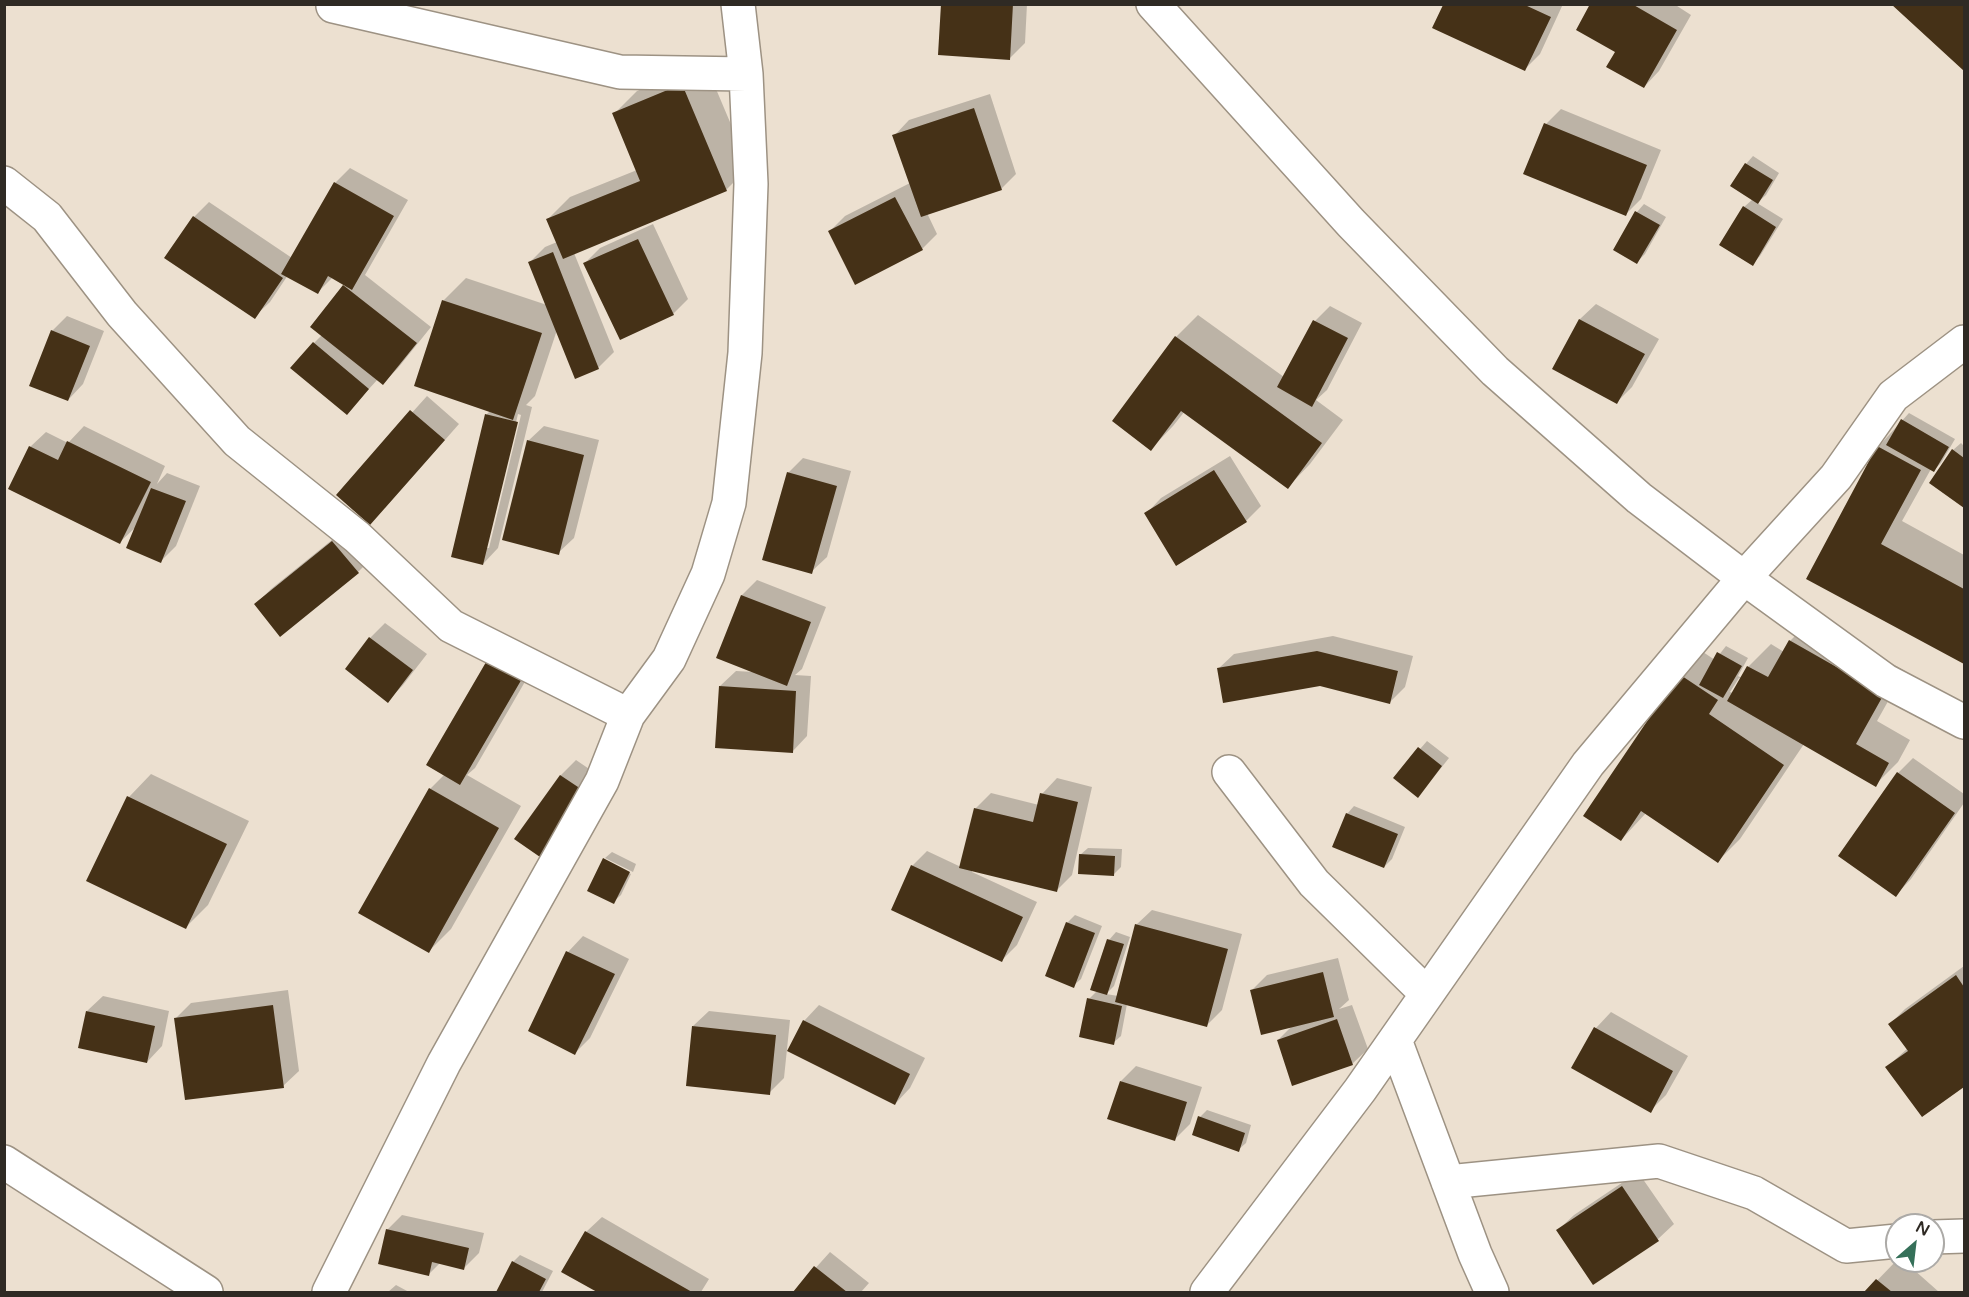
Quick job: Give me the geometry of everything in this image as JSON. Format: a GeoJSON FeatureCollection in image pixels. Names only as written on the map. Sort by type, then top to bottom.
{"type":"FeatureCollection","features":[{"type":"Feature","properties":{"kind":"street"},"geometry":{"type":"LineString","coordinates":[[329,1293],[444,1063],[602,781],[628,715],[669,659],[708,574],[729,503],[745,353],[751,184],[746,74],[738,4]]}},
{"type":"Feature","properties":{"kind":"street"},"geometry":{"type":"LineString","coordinates":[[1153,4],[1351,223],[1495,371],[1639,498],[1744,578],[1887,681],[1965,722]]}},
{"type":"Feature","properties":{"kind":"street"},"geometry":{"type":"LineString","coordinates":[[333,6],[620,72],[746,74]]}},
{"type":"Feature","properties":{"kind":"street"},"geometry":{"type":"LineString","coordinates":[[4,183],[47,217],[122,314],[237,441],[357,537],[451,626],[628,715]]}},
{"type":"Feature","properties":{"kind":"street"},"geometry":{"type":"LineString","coordinates":[[1206,1293],[1360,1090],[1588,764],[1744,578],[1836,477],[1893,396],[1965,342]]}},
{"type":"Feature","properties":{"kind":"street"},"geometry":{"type":"LineString","coordinates":[[1230,772],[1314,883],[1427,994]]}},
{"type":"Feature","properties":{"kind":"street"},"geometry":{"type":"LineString","coordinates":[[1395,1040],[1492,1293]]}},
{"type":"Feature","properties":{"kind":"street"},"geometry":{"type":"LineString","coordinates":[[1448,1182],[1659,1161],[1754,1193],[1846,1246],[1885,1242]]}},
{"type":"Feature","properties":{"kind":"street"},"geometry":{"type":"LineString","coordinates":[[4,1162],[206,1293]]}},
{"type":"Feature","properties":{"kind":"street"},"geometry":{"type":"LineString","coordinates":[[1945,1237],[1965,1236]]}},
{"type":"Feature","properties":{"kind":"building"},"geometry":{"type":"Polygon","coordinates":[[[941,4],[1013,4],[1010,60],[938,55],[941,4]]]}},
{"type":"Feature","properties":{"kind":"building"},"geometry":{"type":"Polygon","coordinates":[[[1590,4],[1632,4],[1677,30],[1644,88],[1606,67],[1615,52],[1576,30],[1590,4]]]}},
{"type":"Feature","properties":{"kind":"building"},"geometry":{"type":"Polygon","coordinates":[[[1891,4],[1964,6],[1964,71],[1891,4]]]}},
{"type":"Feature","properties":{"kind":"building"},"geometry":{"type":"Polygon","coordinates":[[[1443,5],[1525,5],[1551,17],[1525,71],[1432,28],[1443,5]]]}},
{"type":"Feature","properties":{"kind":"building"},"geometry":{"type":"Polygon","coordinates":[[[682,84],[727,191],[563,259],[546,219],[640,181],[612,113],[682,84]]]}},
{"type":"Feature","properties":{"kind":"building"},"geometry":{"type":"Polygon","coordinates":[[[974,108],[1002,190],[921,217],[892,135],[974,108]]]}},
{"type":"Feature","properties":{"kind":"building"},"geometry":{"type":"Polygon","coordinates":[[[1544,123],[1647,165],[1626,216],[1523,174],[1544,123]]]}},
{"type":"Feature","properties":{"kind":"building"},"geometry":{"type":"Polygon","coordinates":[[[1745,163],[1773,180],[1758,204],[1730,186],[1745,163]]]}},
{"type":"Feature","properties":{"kind":"building"},"geometry":{"type":"Polygon","coordinates":[[[334,182],[394,216],[352,290],[328,276],[318,294],[281,274],[334,182]]]}},
{"type":"Feature","properties":{"kind":"building"},"geometry":{"type":"Polygon","coordinates":[[[895,197],[923,250],[855,285],[828,231],[895,197]]]}},
{"type":"Feature","properties":{"kind":"building"},"geometry":{"type":"Polygon","coordinates":[[[1743,206],[1776,227],[1753,266],[1719,245],[1743,206]]]}},
{"type":"Feature","properties":{"kind":"building"},"geometry":{"type":"Polygon","coordinates":[[[1635,211],[1660,225],[1637,264],[1613,250],[1635,211]]]}},
{"type":"Feature","properties":{"kind":"building"},"geometry":{"type":"Polygon","coordinates":[[[193,216],[283,278],[255,319],[164,258],[193,216]]]}},
{"type":"Feature","properties":{"kind":"building"},"geometry":{"type":"Polygon","coordinates":[[[638,239],[674,315],[620,340],[583,263],[638,239]]]}},
{"type":"Feature","properties":{"kind":"building"},"geometry":{"type":"Polygon","coordinates":[[[553,252],[599,369],[575,379],[528,262],[553,252]]]}},
{"type":"Feature","properties":{"kind":"building"},"geometry":{"type":"Polygon","coordinates":[[[343,285],[417,343],[383,385],[310,327],[343,285]]]}},
{"type":"Feature","properties":{"kind":"building"},"geometry":{"type":"Polygon","coordinates":[[[442,300],[542,333],[513,420],[414,386],[442,300]]]}},
{"type":"Feature","properties":{"kind":"building"},"geometry":{"type":"Polygon","coordinates":[[[1579,319],[1645,354],[1617,404],[1552,369],[1579,319]]]}},
{"type":"Feature","properties":{"kind":"building"},"geometry":{"type":"Polygon","coordinates":[[[1313,320],[1348,338],[1312,407],[1277,387],[1313,320]]]}},
{"type":"Feature","properties":{"kind":"building"},"geometry":{"type":"Polygon","coordinates":[[[51,330],[90,346],[68,401],[29,386],[51,330]]]}},
{"type":"Feature","properties":{"kind":"building"},"geometry":{"type":"Polygon","coordinates":[[[1175,336],[1322,443],[1288,489],[1181,411],[1151,451],[1112,421],[1175,336]]]}},
{"type":"Feature","properties":{"kind":"building"},"geometry":{"type":"Polygon","coordinates":[[[313,342],[369,389],[347,415],[290,368],[313,342]]]}},
{"type":"Feature","properties":{"kind":"building"},"geometry":{"type":"Polygon","coordinates":[[[410,410],[445,440],[370,525],[336,495],[410,410]]]}},
{"type":"Feature","properties":{"kind":"building"},"geometry":{"type":"Polygon","coordinates":[[[485,414],[518,422],[483,565],[451,557],[485,414]]]}},
{"type":"Feature","properties":{"kind":"building"},"geometry":{"type":"Polygon","coordinates":[[[1901,419],[1949,447],[1934,472],[1886,445],[1901,419]]]}},
{"type":"Feature","properties":{"kind":"building"},"geometry":{"type":"Polygon","coordinates":[[[527,440],[584,455],[559,555],[502,540],[527,440]]]}},
{"type":"Feature","properties":{"kind":"building"},"geometry":{"type":"Polygon","coordinates":[[[67,441],[151,482],[120,544],[8,489],[29,446],[58,460],[67,441]]]}},
{"type":"Feature","properties":{"kind":"building"},"geometry":{"type":"Polygon","coordinates":[[[1877,446],[1921,470],[1881,544],[1964,589],[1964,664],[1806,579],[1877,446]]]}},
{"type":"Feature","properties":{"kind":"building"},"geometry":{"type":"Polygon","coordinates":[[[1952,449],[1964,458],[1964,508],[1929,483],[1952,449]]]}},
{"type":"Feature","properties":{"kind":"building"},"geometry":{"type":"Polygon","coordinates":[[[1214,470],[1247,522],[1176,566],[1144,513],[1214,470]]]}},
{"type":"Feature","properties":{"kind":"building"},"geometry":{"type":"Polygon","coordinates":[[[787,472],[837,486],[812,574],[762,560],[787,472]]]}},
{"type":"Feature","properties":{"kind":"building"},"geometry":{"type":"Polygon","coordinates":[[[151,488],[186,501],[161,563],[126,548],[151,488]]]}},
{"type":"Feature","properties":{"kind":"building"},"geometry":{"type":"Polygon","coordinates":[[[332,541],[359,573],[280,637],[254,604],[332,541]]]}},
{"type":"Feature","properties":{"kind":"building"},"geometry":{"type":"Polygon","coordinates":[[[741,595],[811,622],[787,686],[716,658],[741,595]]]}},
{"type":"Feature","properties":{"kind":"building"},"geometry":{"type":"Polygon","coordinates":[[[369,637],[413,670],[388,703],[345,669],[369,637]]]}},
{"type":"Feature","properties":{"kind":"building"},"geometry":{"type":"Polygon","coordinates":[[[1789,640],[1884,694],[1856,744],[1889,763],[1876,787],[1727,701],[1747,666],[1768,677],[1789,640]]]}},
{"type":"Feature","properties":{"kind":"building"},"geometry":{"type":"Polygon","coordinates":[[[1317,651],[1398,671],[1390,704],[1320,686],[1223,703],[1217,668],[1317,651]]]}},
{"type":"Feature","properties":{"kind":"building"},"geometry":{"type":"Polygon","coordinates":[[[1717,652],[1742,666],[1723,698],[1699,685],[1717,652]]]}},
{"type":"Feature","properties":{"kind":"building"},"geometry":{"type":"Polygon","coordinates":[[[489,657],[523,677],[460,785],[426,765],[489,657]]]}},
{"type":"Feature","properties":{"kind":"building"},"geometry":{"type":"Polygon","coordinates":[[[1679,674],[1718,700],[1709,714],[1784,765],[1718,863],[1641,811],[1621,841],[1583,816],[1679,674]]]}},
{"type":"Feature","properties":{"kind":"building"},"geometry":{"type":"Polygon","coordinates":[[[719,686],[796,691],[793,753],[715,748],[719,686]]]}},
{"type":"Feature","properties":{"kind":"building"},"geometry":{"type":"Polygon","coordinates":[[[1418,747],[1442,766],[1418,798],[1393,778],[1418,747]]]}},
{"type":"Feature","properties":{"kind":"building"},"geometry":{"type":"Polygon","coordinates":[[[1897,772],[1955,813],[1896,897],[1838,856],[1897,772]]]}},
{"type":"Feature","properties":{"kind":"building"},"geometry":{"type":"Polygon","coordinates":[[[560,775],[587,793],[540,857],[514,839],[560,775]]]}},
{"type":"Feature","properties":{"kind":"building"},"geometry":{"type":"Polygon","coordinates":[[[429,788],[499,828],[429,953],[358,913],[429,788]]]}},
{"type":"Feature","properties":{"kind":"building"},"geometry":{"type":"Polygon","coordinates":[[[1040,793],[1078,802],[1057,892],[959,868],[974,808],[1033,822],[1040,793]]]}},
{"type":"Feature","properties":{"kind":"building"},"geometry":{"type":"Polygon","coordinates":[[[127,796],[227,844],[186,929],[86,881],[127,796]]]}},
{"type":"Feature","properties":{"kind":"building"},"geometry":{"type":"Polygon","coordinates":[[[1346,813],[1398,834],[1384,868],[1332,847],[1346,813]]]}},
{"type":"Feature","properties":{"kind":"building"},"geometry":{"type":"Polygon","coordinates":[[[1079,854],[1115,856],[1114,876],[1078,874],[1079,854]]]}},
{"type":"Feature","properties":{"kind":"building"},"geometry":{"type":"Polygon","coordinates":[[[603,858],[630,872],[614,904],[587,891],[603,858]]]}},
{"type":"Feature","properties":{"kind":"building"},"geometry":{"type":"Polygon","coordinates":[[[911,865],[1023,917],[1002,962],[891,910],[911,865]]]}},
{"type":"Feature","properties":{"kind":"building"},"geometry":{"type":"Polygon","coordinates":[[[1066,922],[1095,933],[1074,988],[1045,976],[1066,922]]]}},
{"type":"Feature","properties":{"kind":"building"},"geometry":{"type":"Polygon","coordinates":[[[1135,924],[1228,949],[1207,1027],[1115,1002],[1135,924]]]}},
{"type":"Feature","properties":{"kind":"building"},"geometry":{"type":"Polygon","coordinates":[[[1107,939],[1124,944],[1107,995],[1090,990],[1107,939]]]}},
{"type":"Feature","properties":{"kind":"building"},"geometry":{"type":"Polygon","coordinates":[[[566,951],[615,974],[575,1055],[528,1031],[566,951]]]}},
{"type":"Feature","properties":{"kind":"building"},"geometry":{"type":"Polygon","coordinates":[[[1323,972],[1334,1017],[1261,1035],[1250,990],[1323,972]]]}},
{"type":"Feature","properties":{"kind":"building"},"geometry":{"type":"Polygon","coordinates":[[[1956,975],[1964,987],[1964,1087],[1922,1117],[1885,1067],[1908,1051],[1888,1024],[1956,975]]]}},
{"type":"Feature","properties":{"kind":"building"},"geometry":{"type":"Polygon","coordinates":[[[1087,998],[1122,1006],[1114,1045],[1079,1037],[1087,998]]]}},
{"type":"Feature","properties":{"kind":"building"},"geometry":{"type":"Polygon","coordinates":[[[273,1005],[284,1088],[185,1100],[174,1018],[273,1005]]]}},
{"type":"Feature","properties":{"kind":"building"},"geometry":{"type":"Polygon","coordinates":[[[86,1011],[155,1026],[147,1063],[78,1048],[86,1011]]]}},
{"type":"Feature","properties":{"kind":"building"},"geometry":{"type":"Polygon","coordinates":[[[1337,1019],[1353,1065],[1292,1086],[1277,1040],[1337,1019]]]}},
{"type":"Feature","properties":{"kind":"building"},"geometry":{"type":"Polygon","coordinates":[[[803,1020],[910,1074],[895,1105],[787,1051],[803,1020]]]}},
{"type":"Feature","properties":{"kind":"building"},"geometry":{"type":"Polygon","coordinates":[[[692,1026],[776,1035],[770,1095],[686,1086],[692,1026]]]}},
{"type":"Feature","properties":{"kind":"building"},"geometry":{"type":"Polygon","coordinates":[[[1594,1027],[1673,1071],[1651,1113],[1571,1068],[1594,1027]]]}},
{"type":"Feature","properties":{"kind":"building"},"geometry":{"type":"Polygon","coordinates":[[[1120,1081],[1187,1102],[1175,1141],[1107,1119],[1120,1081]]]}},
{"type":"Feature","properties":{"kind":"building"},"geometry":{"type":"Polygon","coordinates":[[[1198,1116],[1245,1133],[1239,1152],[1192,1135],[1198,1116]]]}},
{"type":"Feature","properties":{"kind":"building"},"geometry":{"type":"Polygon","coordinates":[[[1622,1186],[1659,1241],[1593,1285],[1556,1230],[1622,1186]]]}},
{"type":"Feature","properties":{"kind":"building"},"geometry":{"type":"Polygon","coordinates":[[[386,1229],[469,1248],[464,1270],[432,1262],[429,1276],[378,1264],[386,1229]]]}},
{"type":"Feature","properties":{"kind":"building"},"geometry":{"type":"Polygon","coordinates":[[[585,1231],[692,1292],[597,1292],[561,1272],[585,1231]]]}},
{"type":"Feature","properties":{"kind":"building"},"geometry":{"type":"Polygon","coordinates":[[[512,1261],[546,1279],[539,1292],[496,1292],[512,1261]]]}},
{"type":"Feature","properties":{"kind":"building"},"geometry":{"type":"Polygon","coordinates":[[[814,1266],[847,1292],[793,1292],[814,1266]]]}},
{"type":"Feature","properties":{"kind":"building"},"geometry":{"type":"Polygon","coordinates":[[[1876,1279],[1892,1292],[1864,1292],[1876,1279]]]}}]}
